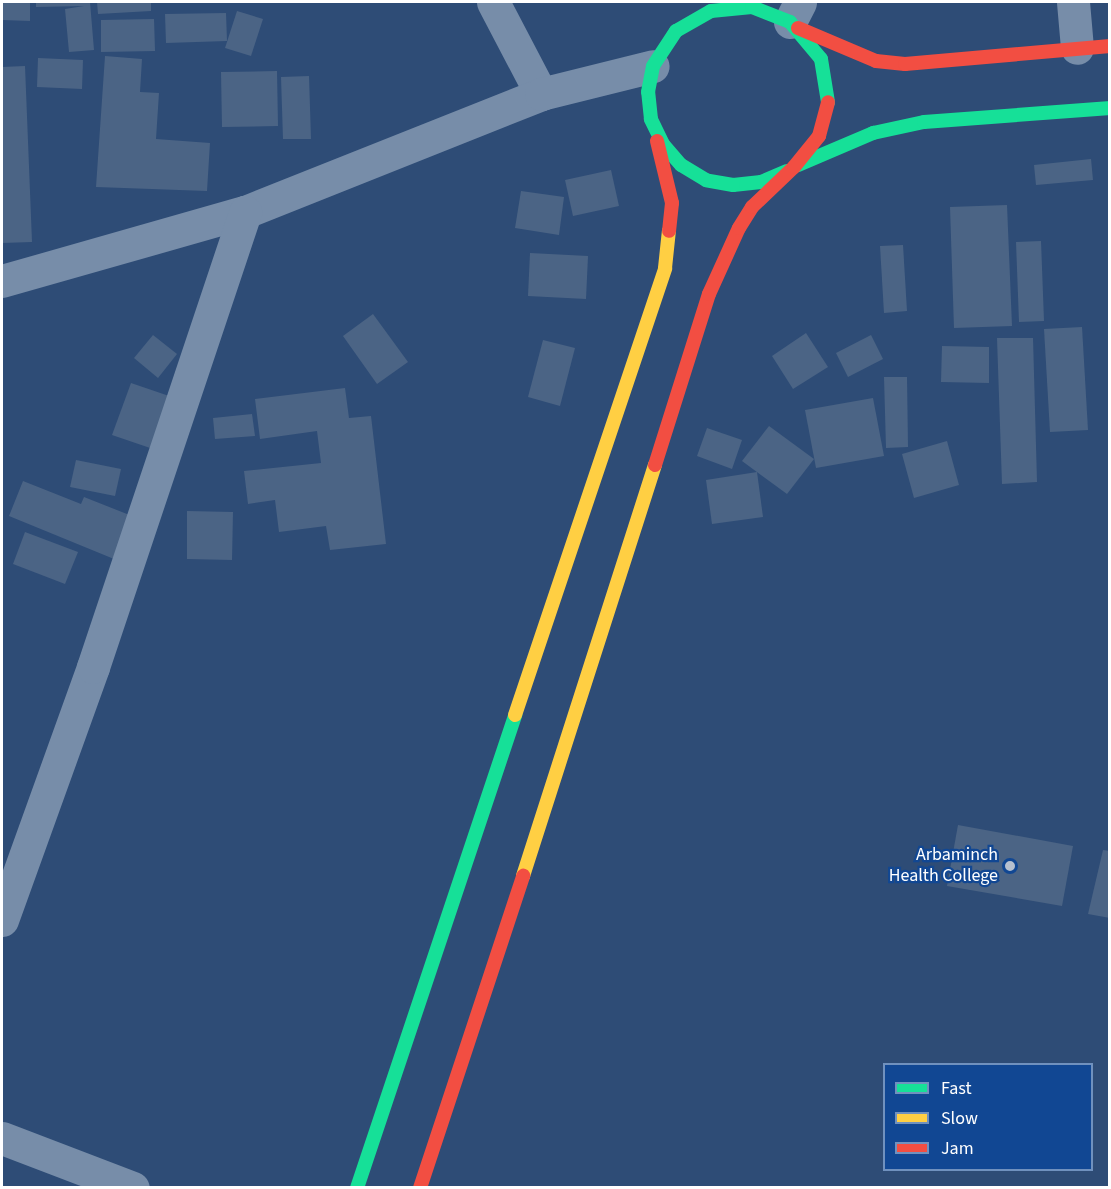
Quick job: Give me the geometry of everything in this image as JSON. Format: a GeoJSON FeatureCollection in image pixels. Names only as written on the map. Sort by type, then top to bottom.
{"type":"FeatureCollection","features":[{"type":"Feature","properties":{"kind":"main road"},"geometry":{"type":"LineString","coordinates":[[357,1188],[665,268],[672,203],[651,119],[648,92],[653,66],[676,32],[710,6],[752,7],[796,17],[876,61],[905,64],[1110,46]]}},
{"type":"Feature","properties":{"kind":"main road"},"geometry":{"type":"LineString","coordinates":[[420,1188],[580,703],[709,294],[743,221],[752,207],[819,136],[829,98],[821,59],[796,17]]}},
{"type":"Feature","properties":{"kind":"main road"},"geometry":{"type":"LineString","coordinates":[[651,119],[663,144],[681,165],[706,180],[733,185],[761,182],[873,133],[905,125],[1110,108]]}},
{"type":"Feature","properties":{"kind":"street"},"geometry":{"type":"LineString","coordinates":[[493,2],[541,94]]}},
{"type":"Feature","properties":{"kind":"street"},"geometry":{"type":"LineString","coordinates":[[1073,2],[1077,48]]}},
{"type":"Feature","properties":{"kind":"street"},"geometry":{"type":"LineString","coordinates":[[2,280],[244,212],[541,94],[653,66]]}},
{"type":"Feature","properties":{"kind":"street"},"geometry":{"type":"LineString","coordinates":[[2,920],[93,668],[244,212]]}},
{"type":"Feature","properties":{"kind":"street"},"geometry":{"type":"LineString","coordinates":[[2,1138],[133,1188]]}},
{"type":"Feature","properties":{"kind":"building"},"geometry":{"type":"Polygon","coordinates":[[[2,2],[30,2],[30,21],[2,20],[2,2]]]}},
{"type":"Feature","properties":{"kind":"building"},"geometry":{"type":"Polygon","coordinates":[[[36,2],[90,2],[94,50],[69,52],[65,9],[84,6],[36,7],[36,2]]]}},
{"type":"Feature","properties":{"kind":"building"},"geometry":{"type":"Polygon","coordinates":[[[97,2],[151,2],[151,11],[98,14],[97,2]]]}},
{"type":"Feature","properties":{"kind":"building"},"geometry":{"type":"Polygon","coordinates":[[[237,11],[263,19],[251,56],[225,48],[237,11]]]}},
{"type":"Feature","properties":{"kind":"building"},"geometry":{"type":"Polygon","coordinates":[[[226,13],[227,41],[166,43],[165,14],[226,13]]]}},
{"type":"Feature","properties":{"kind":"building"},"geometry":{"type":"Polygon","coordinates":[[[154,19],[155,51],[101,52],[101,20],[154,19]]]}},
{"type":"Feature","properties":{"kind":"building"},"geometry":{"type":"Polygon","coordinates":[[[105,56],[142,59],[140,92],[159,93],[156,139],[210,143],[207,191],[96,187],[105,56]]]}},
{"type":"Feature","properties":{"kind":"building"},"geometry":{"type":"Polygon","coordinates":[[[38,58],[83,60],[82,89],[37,87],[38,58]]]}},
{"type":"Feature","properties":{"kind":"building"},"geometry":{"type":"Polygon","coordinates":[[[25,66],[32,242],[2,243],[2,67],[25,66]]]}},
{"type":"Feature","properties":{"kind":"building"},"geometry":{"type":"Polygon","coordinates":[[[277,71],[278,126],[222,127],[221,72],[277,71]]]}},
{"type":"Feature","properties":{"kind":"building"},"geometry":{"type":"Polygon","coordinates":[[[309,76],[311,139],[283,139],[281,77],[309,76]]]}},
{"type":"Feature","properties":{"kind":"building"},"geometry":{"type":"Polygon","coordinates":[[[1091,159],[1093,180],[1036,185],[1034,165],[1091,159]]]}},
{"type":"Feature","properties":{"kind":"building"},"geometry":{"type":"Polygon","coordinates":[[[611,170],[619,206],[573,216],[565,180],[611,170]]]}},
{"type":"Feature","properties":{"kind":"building"},"geometry":{"type":"Polygon","coordinates":[[[521,191],[564,197],[559,235],[515,228],[521,191]]]}},
{"type":"Feature","properties":{"kind":"building"},"geometry":{"type":"Polygon","coordinates":[[[1007,205],[1012,326],[954,328],[950,207],[1007,205]]]}},
{"type":"Feature","properties":{"kind":"building"},"geometry":{"type":"Polygon","coordinates":[[[1041,241],[1044,321],[1019,322],[1016,242],[1041,241]]]}},
{"type":"Feature","properties":{"kind":"building"},"geometry":{"type":"Polygon","coordinates":[[[903,245],[907,311],[884,313],[880,246],[903,245]]]}},
{"type":"Feature","properties":{"kind":"building"},"geometry":{"type":"Polygon","coordinates":[[[530,253],[588,256],[586,299],[528,296],[530,253]]]}},
{"type":"Feature","properties":{"kind":"building"},"geometry":{"type":"Polygon","coordinates":[[[373,314],[408,362],[377,384],[343,336],[373,314]]]}},
{"type":"Feature","properties":{"kind":"building"},"geometry":{"type":"Polygon","coordinates":[[[1082,327],[1088,430],[1050,432],[1044,329],[1082,327]]]}},
{"type":"Feature","properties":{"kind":"building"},"geometry":{"type":"Polygon","coordinates":[[[806,333],[828,367],[793,389],[772,356],[806,333]]]}},
{"type":"Feature","properties":{"kind":"building"},"geometry":{"type":"Polygon","coordinates":[[[153,335],[177,354],[158,378],[134,358],[153,335]]]}},
{"type":"Feature","properties":{"kind":"building"},"geometry":{"type":"Polygon","coordinates":[[[871,335],[883,359],[848,377],[836,353],[871,335]]]}},
{"type":"Feature","properties":{"kind":"building"},"geometry":{"type":"Polygon","coordinates":[[[997,338],[1033,338],[1037,482],[1002,484],[997,338]]]}},
{"type":"Feature","properties":{"kind":"building"},"geometry":{"type":"Polygon","coordinates":[[[543,340],[575,348],[560,406],[528,397],[543,340]]]}},
{"type":"Feature","properties":{"kind":"building"},"geometry":{"type":"Polygon","coordinates":[[[942,346],[989,347],[989,383],[941,382],[942,346]]]}},
{"type":"Feature","properties":{"kind":"building"},"geometry":{"type":"Polygon","coordinates":[[[884,377],[907,377],[908,447],[886,448],[884,377]]]}},
{"type":"Feature","properties":{"kind":"building"},"geometry":{"type":"Polygon","coordinates":[[[131,383],[175,398],[156,450],[112,435],[131,383]]]}},
{"type":"Feature","properties":{"kind":"building"},"geometry":{"type":"Polygon","coordinates":[[[345,388],[349,418],[371,416],[386,544],[330,550],[326,526],[279,532],[275,500],[248,504],[244,471],[321,463],[317,431],[260,439],[255,399],[345,388]]]}},
{"type":"Feature","properties":{"kind":"building"},"geometry":{"type":"Polygon","coordinates":[[[873,398],[884,456],[816,468],[805,410],[873,398]]]}},
{"type":"Feature","properties":{"kind":"building"},"geometry":{"type":"Polygon","coordinates":[[[252,414],[255,436],[215,439],[213,418],[252,414]]]}},
{"type":"Feature","properties":{"kind":"building"},"geometry":{"type":"Polygon","coordinates":[[[769,426],[814,459],[787,494],[742,461],[769,426]]]}},
{"type":"Feature","properties":{"kind":"building"},"geometry":{"type":"Polygon","coordinates":[[[707,428],[742,440],[732,469],[697,456],[707,428]]]}},
{"type":"Feature","properties":{"kind":"building"},"geometry":{"type":"Polygon","coordinates":[[[947,441],[959,485],[914,498],[902,454],[947,441]]]}},
{"type":"Feature","properties":{"kind":"building"},"geometry":{"type":"Polygon","coordinates":[[[76,460],[121,469],[115,496],[70,487],[76,460]]]}},
{"type":"Feature","properties":{"kind":"building"},"geometry":{"type":"Polygon","coordinates":[[[757,472],[763,517],[712,524],[706,480],[757,472]]]}},
{"type":"Feature","properties":{"kind":"building"},"geometry":{"type":"Polygon","coordinates":[[[23,481],[81,504],[84,497],[132,516],[114,559],[9,516],[23,481]]]}},
{"type":"Feature","properties":{"kind":"building"},"geometry":{"type":"Polygon","coordinates":[[[187,511],[233,512],[232,560],[187,559],[187,511]]]}},
{"type":"Feature","properties":{"kind":"building"},"geometry":{"type":"Polygon","coordinates":[[[25,532],[78,552],[65,584],[13,564],[25,532]]]}},
{"type":"Feature","properties":{"kind":"building","name":"Arbaminch Health College"},"geometry":{"type":"Polygon","coordinates":[[[958,825],[1073,846],[1062,906],[947,886],[958,825]]]}},
{"type":"Feature","properties":{"kind":"building"},"geometry":{"type":"Polygon","coordinates":[[[1103,850],[1110,851],[1110,918],[1088,914],[1103,850]]]}},
{"type":"Feature","properties":{"kind":"traffic: fast"},"geometry":{"type":"LineString","coordinates":[[787,171],[761,182],[733,185],[706,180],[681,165],[663,144],[651,119],[648,92],[653,66],[676,31],[711,11],[752,7],[790,22],[821,59],[828,102]]}},
{"type":"Feature","properties":{"kind":"traffic: fast"},"geometry":{"type":"LineString","coordinates":[[798,165],[873,133],[924,122],[1110,108]]}},
{"type":"Feature","properties":{"kind":"traffic: fast"},"geometry":{"type":"LineString","coordinates":[[357,1188],[515,715]]}},
{"type":"Feature","properties":{"kind":"traffic: slow"},"geometry":{"type":"LineString","coordinates":[[515,715],[665,268],[669,231]]}},
{"type":"Feature","properties":{"kind":"traffic: slow"},"geometry":{"type":"LineString","coordinates":[[523,876],[655,465]]}},
{"type":"Feature","properties":{"kind":"traffic: jam"},"geometry":{"type":"LineString","coordinates":[[798,28],[876,61],[905,64],[1110,46]]}},
{"type":"Feature","properties":{"kind":"traffic: jam"},"geometry":{"type":"LineString","coordinates":[[655,465],[709,294],[739,228],[752,207],[794,167],[819,136],[828,102]]}},
{"type":"Feature","properties":{"kind":"traffic: jam"},"geometry":{"type":"LineString","coordinates":[[657,141],[672,203],[669,231]]}},
{"type":"Feature","properties":{"kind":"traffic: jam"},"geometry":{"type":"LineString","coordinates":[[420,1188],[523,876]]}},
{"type":"Feature","properties":{"kind":"place","name":"Arbaminch Health College"},"geometry":{"type":"Point","coordinates":[1010,866]}}]}
